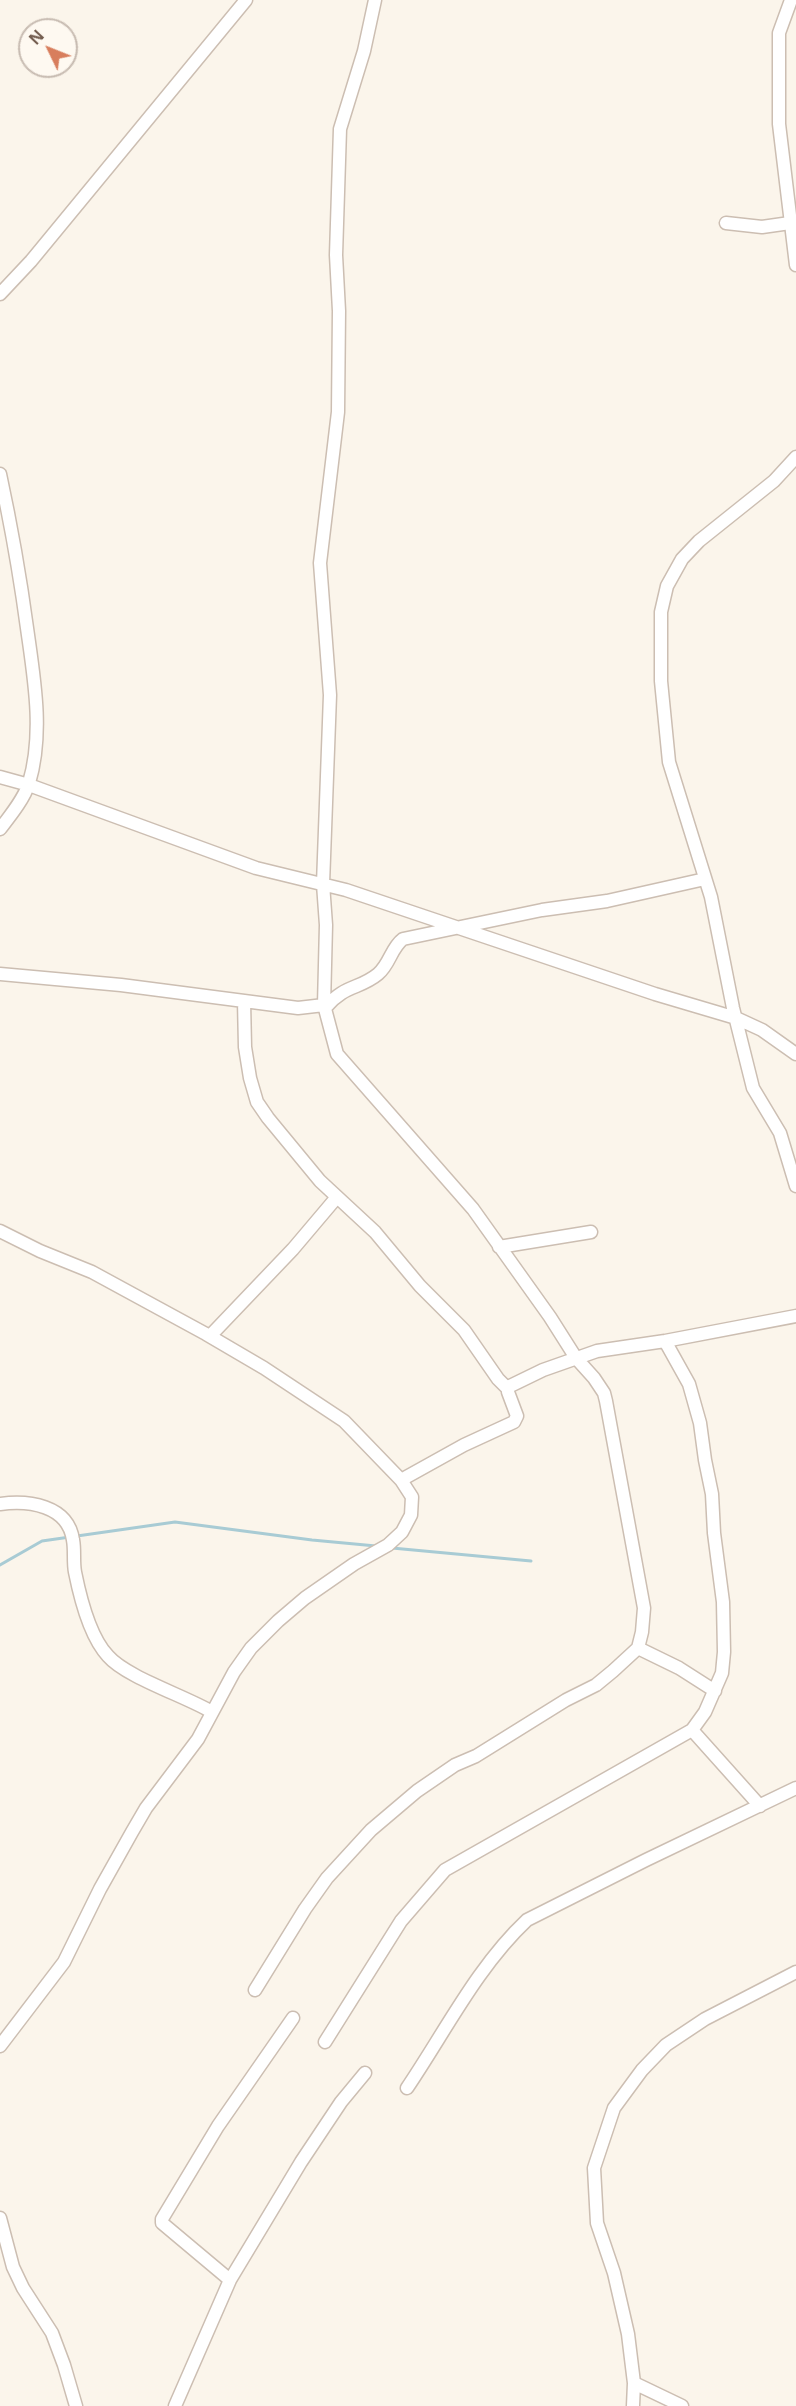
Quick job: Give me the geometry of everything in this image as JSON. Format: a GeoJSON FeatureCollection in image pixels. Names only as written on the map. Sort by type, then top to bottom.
{"type":"FeatureCollection","features":[{"type":"Feature","properties":{"kind":"street"},"geometry":{"type":"LineString","coordinates":[[0,294],[31,261],[246,0]]}},
{"type":"Feature","properties":{"kind":"street"},"geometry":{"type":"LineString","coordinates":[[255,1990],[304,1909],[327,1878],[371,1830],[417,1791],[455,1765],[476,1756],[566,1700],[596,1685],[638,1648],[644,1608],[604,1393],[576,1358],[473,1209],[337,1054],[325,1006],[326,925],[323,884],[330,694],[320,562],[339,412],[339,311],[336,255],[340,129],[364,51],[375,0]]}},
{"type":"Feature","properties":{"kind":"street"},"geometry":{"type":"LineString","coordinates":[[791,0],[779,33],[779,124],[796,265]]}},
{"type":"Feature","properties":{"kind":"street"},"geometry":{"type":"LineString","coordinates":[[726,223],[762,227],[790,223]]}},
{"type":"Feature","properties":{"kind":"street"},"geometry":{"type":"LineString","coordinates":[[796,457],[774,481],[699,542],[682,559],[667,586],[661,612],[661,681],[669,762],[711,897],[753,1088],[780,1133],[796,1186]]}},
{"type":"Feature","properties":{"kind":"street"},"geometry":{"type":"LineString","coordinates":[[0,474],[22,588],[35,691],[37,727],[29,785],[0,829]]}},
{"type":"Feature","properties":{"kind":"street"},"geometry":{"type":"LineString","coordinates":[[0,777],[29,785],[256,868],[346,890],[644,990],[736,1018],[762,1030],[796,1054]]}},
{"type":"Feature","properties":{"kind":"street"},"geometry":{"type":"LineString","coordinates":[[0,974],[121,985],[298,1008],[325,1006],[336,995],[378,974],[388,962],[394,946],[403,939],[542,910],[630,896],[705,879]]}},
{"type":"Feature","properties":{"kind":"street"},"geometry":{"type":"LineString","coordinates":[[244,1001],[245,1047],[257,1102],[320,1181],[375,1232],[420,1286],[464,1330],[498,1379],[508,1389],[517,1416],[514,1422],[464,1444],[401,1480]]}},
{"type":"Feature","properties":{"kind":"street"},"geometry":{"type":"LineString","coordinates":[[210,1336],[293,1249],[337,1197]]}},
{"type":"Feature","properties":{"kind":"street"},"geometry":{"type":"LineString","coordinates":[[0,1231],[40,1251],[92,1272],[264,1368],[344,1421],[401,1480],[412,1497],[411,1515],[402,1532],[388,1545],[354,1564],[305,1598],[251,1648],[234,1672],[198,1739],[137,1824],[100,1888],[64,1962],[0,2046]]}},
{"type":"Feature","properties":{"kind":"street"},"geometry":{"type":"LineString","coordinates":[[500,1246],[591,1232]]}},
{"type":"Feature","properties":{"kind":"street"},"geometry":{"type":"LineString","coordinates":[[508,1389],[510,1385],[597,1351],[665,1341],[796,1316]]}},
{"type":"Feature","properties":{"kind":"street"},"geometry":{"type":"LineString","coordinates":[[325,2042],[401,1921],[445,1870],[692,1730],[715,1691],[722,1673],[724,1652],[723,1612],[712,1494],[700,1422],[689,1384],[665,1341]]}},
{"type":"Feature","properties":{"kind":"street"},"geometry":{"type":"LineString","coordinates":[[0,1504],[38,1503],[52,1509],[68,1524],[73,1539],[74,1569],[84,1609],[100,1645],[109,1658],[130,1672],[192,1700],[213,1713]]}},
{"type":"Feature","properties":{"kind":"street"},"geometry":{"type":"LineString","coordinates":[[638,1648],[679,1668],[715,1691]]}},
{"type":"Feature","properties":{"kind":"street"},"geometry":{"type":"LineString","coordinates":[[692,1730],[760,1806]]}},
{"type":"Feature","properties":{"kind":"street"},"geometry":{"type":"LineString","coordinates":[[407,2088],[477,1981],[514,1932],[527,1920],[796,1788]]}},
{"type":"Feature","properties":{"kind":"street"},"geometry":{"type":"LineString","coordinates":[[633,2406],[634,2383],[628,2334],[614,2273],[597,2223],[594,2168],[614,2108],[642,2070],[666,2045],[705,2019],[796,1972]]}},
{"type":"Feature","properties":{"kind":"street"},"geometry":{"type":"LineString","coordinates":[[230,2280],[162,2223],[162,2219],[218,2126],[293,2018]]}},
{"type":"Feature","properties":{"kind":"street"},"geometry":{"type":"LineString","coordinates":[[175,2406],[230,2280],[341,2102],[365,2073]]}},
{"type":"Feature","properties":{"kind":"street"},"geometry":{"type":"LineString","coordinates":[[0,2218],[13,2267],[22,2288],[52,2333],[76,2406]]}},
{"type":"Feature","properties":{"kind":"street"},"geometry":{"type":"LineString","coordinates":[[634,2383],[682,2406]]}},
{"type":"Feature","properties":{"kind":"waterway"},"geometry":{"type":"LineString","coordinates":[[77,1536],[175,1522],[376,1546]]}},
{"type":"Feature","properties":{"kind":"waterway"},"geometry":{"type":"LineString","coordinates":[[0,1565],[42,1541],[70,1537]]}},
{"type":"Feature","properties":{"kind":"waterway"},"geometry":{"type":"LineString","coordinates":[[392,1548],[531,1561]]}}]}
